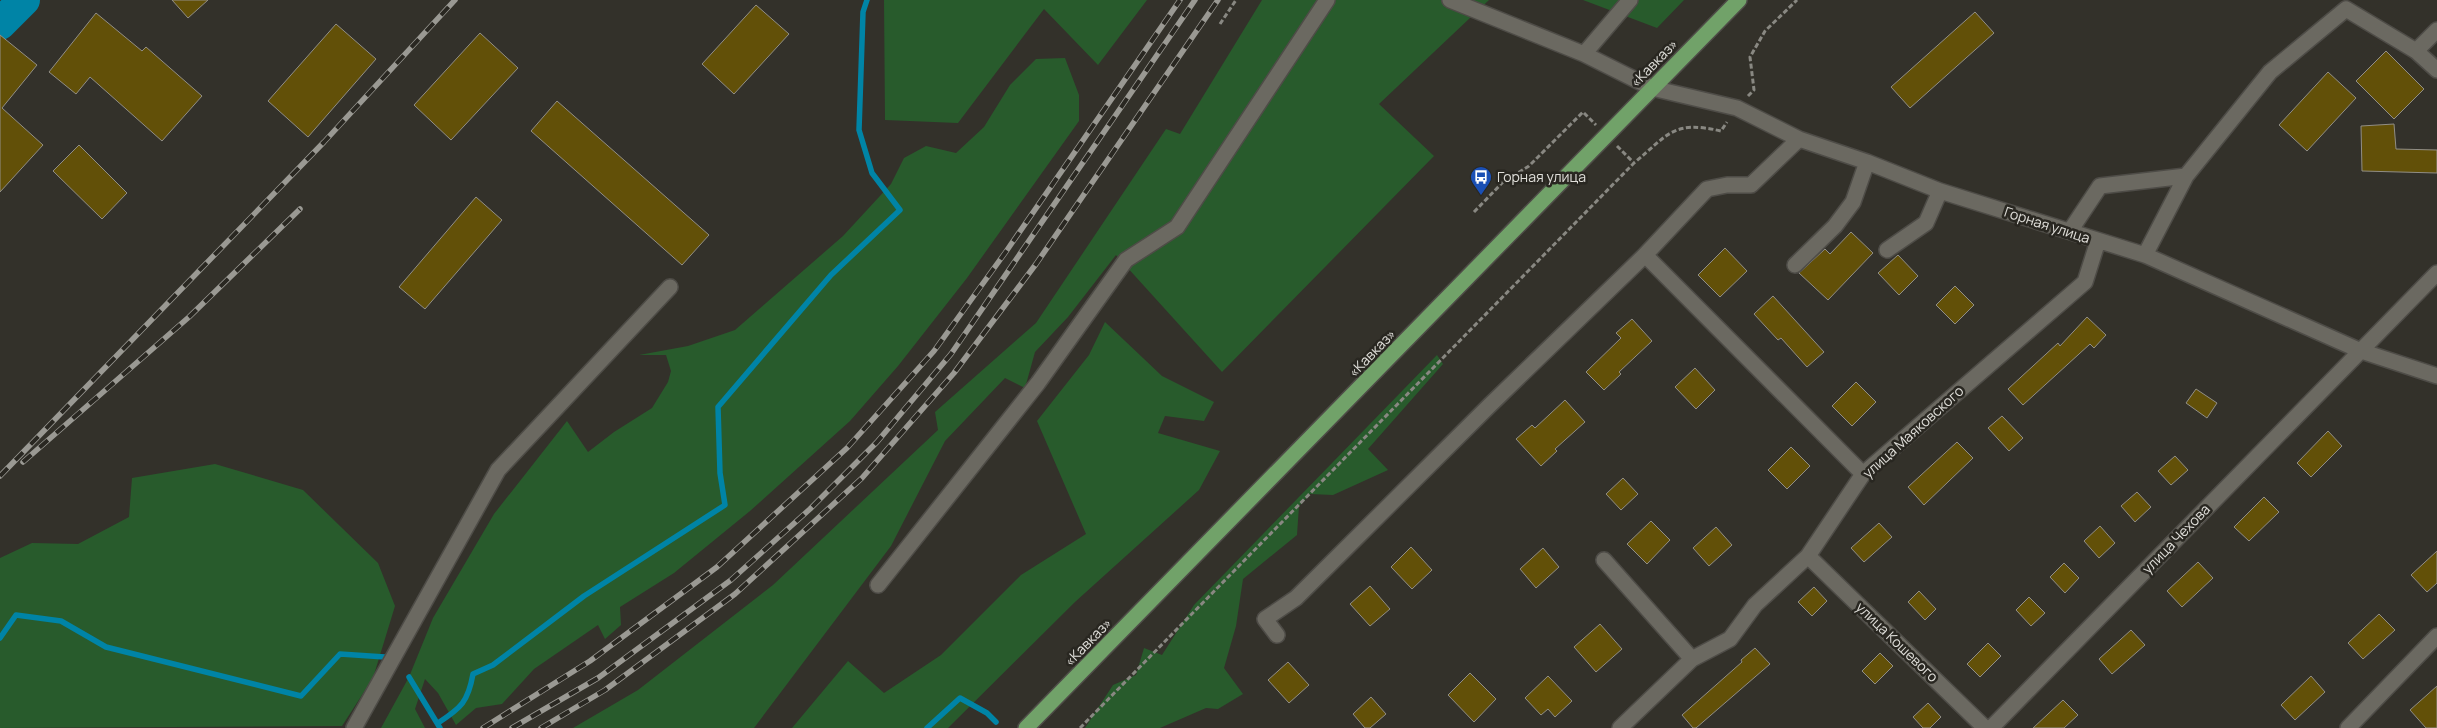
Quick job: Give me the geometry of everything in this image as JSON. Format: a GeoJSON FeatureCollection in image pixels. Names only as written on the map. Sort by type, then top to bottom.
{"type":"FeatureCollection","features":[{"type":"Feature","properties":{"kind":"highway","name":"«Кавказ»"},"geometry":{"type":"LineString","coordinates":[[1026,728],[1739,0]]}},
{"type":"Feature","properties":{"kind":"street"},"geometry":{"type":"LineString","coordinates":[[878,585],[1038,383],[1126,260],[1177,228],[1327,0]]}},
{"type":"Feature","properties":{"kind":"street","name":"Горная улица"},"geometry":{"type":"LineString","coordinates":[[1450,0],[1584,54],[1652,88],[1737,108],[1799,139],[1867,162],[1940,192],[2145,255],[2361,350],[2437,376]]}},
{"type":"Feature","properties":{"kind":"street"},"geometry":{"type":"LineString","coordinates":[[1584,54],[1630,0]]}},
{"type":"Feature","properties":{"kind":"street"},"geometry":{"type":"LineString","coordinates":[[2145,255],[2186,176],[2270,72],[2346,9],[2416,51],[2437,70]]}},
{"type":"Feature","properties":{"kind":"street"},"geometry":{"type":"LineString","coordinates":[[2416,51],[2437,30]]}},
{"type":"Feature","properties":{"kind":"street"},"geometry":{"type":"LineString","coordinates":[[1277,635],[1265,619],[1296,598],[1490,405],[1645,255],[1707,189],[1726,185],[1751,185],[1799,139]]}},
{"type":"Feature","properties":{"kind":"street"},"geometry":{"type":"LineString","coordinates":[[1795,265],[1835,226],[1853,202],[1867,162]]}},
{"type":"Feature","properties":{"kind":"street"},"geometry":{"type":"LineString","coordinates":[[2070,231],[2100,186],[2186,176]]}},
{"type":"Feature","properties":{"kind":"street"},"geometry":{"type":"LineString","coordinates":[[1887,250],[1926,223],[1940,192]]}},
{"type":"Feature","properties":{"kind":"street","name":"улица Маяковского"},"geometry":{"type":"LineString","coordinates":[[1620,728],[1692,659],[1730,638],[1755,605],[1808,556],[1863,474],[2085,282],[2098,242]]}},
{"type":"Feature","properties":{"kind":"street"},"geometry":{"type":"LineString","coordinates":[[1645,255],[1863,474]]}},
{"type":"Feature","properties":{"kind":"street","name":"улица Чехова"},"geometry":{"type":"LineString","coordinates":[[1991,728],[2437,273]]}},
{"type":"Feature","properties":{"kind":"street"},"geometry":{"type":"LineString","coordinates":[[354,728],[498,470],[670,287]]}},
{"type":"Feature","properties":{"kind":"street","name":"улица Кошевого"},"geometry":{"type":"LineString","coordinates":[[1808,556],[1985,728]]}},
{"type":"Feature","properties":{"kind":"street"},"geometry":{"type":"LineString","coordinates":[[1604,560],[1692,659]]}},
{"type":"Feature","properties":{"kind":"street"},"geometry":{"type":"LineString","coordinates":[[2348,728],[2437,636]]}},
{"type":"Feature","properties":{"kind":"path"},"geometry":{"type":"LineString","coordinates":[[1220,24],[1236,0]]}},
{"type":"Feature","properties":{"kind":"path"},"geometry":{"type":"LineString","coordinates":[[1080,728],[1634,163],[1676,128],[1701,126],[1721,131],[1737,108],[1754,90],[1750,57],[1765,31],[1798,0]]}},
{"type":"Feature","properties":{"kind":"path"},"geometry":{"type":"LineString","coordinates":[[1474,212],[1503,182],[1530,166],[1583,112],[1634,163]]}},
{"type":"Feature","properties":{"kind":"green space"},"geometry":{"type":"Polygon","coordinates":[[[884,0],[1147,0],[1098,65],[1044,9],[958,123],[885,120],[884,0]]]}},
{"type":"Feature","properties":{"kind":"green space"},"geometry":{"type":"Polygon","coordinates":[[[1262,0],[1489,0],[1379,104],[1434,156],[1222,372],[1116,255],[1068,317],[1035,352],[1025,388],[1005,378],[945,441],[891,546],[754,728],[573,728],[638,690],[773,585],[938,430],[935,412],[1036,323],[1166,129],[1180,134],[1262,0]]]}},
{"type":"Feature","properties":{"kind":"green space"},"geometry":{"type":"Polygon","coordinates":[[[1583,0],[1684,0],[1657,28],[1583,0]]]}},
{"type":"Feature","properties":{"kind":"green space"},"geometry":{"type":"Polygon","coordinates":[[[1065,58],[1079,95],[1079,121],[967,278],[898,366],[850,421],[750,511],[674,573],[620,607],[621,625],[605,639],[598,625],[534,669],[502,704],[476,708],[456,725],[438,693],[425,679],[415,709],[425,728],[381,728],[409,677],[433,618],[494,514],[567,421],[588,452],[614,432],[652,408],[668,382],[671,371],[666,355],[639,355],[688,346],[735,330],[843,236],[891,184],[904,158],[926,146],[956,153],[984,127],[1010,85],[1036,59],[1065,58]]]}},
{"type":"Feature","properties":{"kind":"green space"},"geometry":{"type":"Polygon","coordinates":[[[1105,322],[1162,376],[1214,402],[1204,421],[1165,416],[1158,433],[1220,451],[1199,490],[1075,602],[948,728],[792,728],[848,661],[884,693],[941,655],[1021,575],[1086,534],[1037,421],[1089,355],[1105,322]]]}},
{"type":"Feature","properties":{"kind":"green space"},"geometry":{"type":"Polygon","coordinates":[[[1437,355],[1443,364],[1368,449],[1388,470],[1333,495],[1310,494],[1299,506],[1297,535],[1243,579],[1236,626],[1224,668],[1243,694],[1218,709],[1206,708],[1160,728],[1085,728],[1113,685],[1136,675],[1144,648],[1162,655],[1194,605],[1437,355]]]}},
{"type":"Feature","properties":{"kind":"green space"},"geometry":{"type":"Polygon","coordinates":[[[215,464],[303,490],[378,563],[395,606],[373,678],[342,726],[0,728],[0,558],[32,543],[78,544],[129,517],[132,478],[215,464]]]}},
{"type":"Feature","properties":{"kind":"building"},"geometry":{"type":"Polygon","coordinates":[[[172,0],[208,0],[188,18],[172,0]]]}},
{"type":"Feature","properties":{"kind":"building"},"geometry":{"type":"Polygon","coordinates":[[[756,5],[789,34],[734,94],[702,64],[756,5]]]}},
{"type":"Feature","properties":{"kind":"building"},"geometry":{"type":"Polygon","coordinates":[[[1975,12],[1994,33],[1910,108],[1891,87],[1975,12]]]}},
{"type":"Feature","properties":{"kind":"building"},"geometry":{"type":"Polygon","coordinates":[[[96,13],[142,51],[146,47],[202,96],[162,141],[90,77],[76,94],[49,72],[96,13]]]}},
{"type":"Feature","properties":{"kind":"building"},"geometry":{"type":"Polygon","coordinates":[[[336,24],[376,59],[308,137],[268,101],[336,24]]]}},
{"type":"Feature","properties":{"kind":"building"},"geometry":{"type":"Polygon","coordinates":[[[480,33],[518,68],[451,140],[414,105],[480,33]]]}},
{"type":"Feature","properties":{"kind":"building"},"geometry":{"type":"Polygon","coordinates":[[[0,35],[37,65],[2,108],[43,145],[0,192],[0,35]]]}},
{"type":"Feature","properties":{"kind":"building"},"geometry":{"type":"Polygon","coordinates":[[[2386,51],[2424,89],[2394,119],[2356,81],[2386,51]]]}},
{"type":"Feature","properties":{"kind":"building"},"geometry":{"type":"Polygon","coordinates":[[[2328,72],[2356,98],[2307,151],[2279,125],[2328,72]]]}},
{"type":"Feature","properties":{"kind":"building"},"geometry":{"type":"Polygon","coordinates":[[[557,101],[709,235],[682,265],[531,131],[557,101]]]}},
{"type":"Feature","properties":{"kind":"building"},"geometry":{"type":"Polygon","coordinates":[[[2394,124],[2396,149],[2437,150],[2437,173],[2362,171],[2361,126],[2394,124]]]}},
{"type":"Feature","properties":{"kind":"building"},"geometry":{"type":"Polygon","coordinates":[[[79,145],[127,193],[102,219],[53,171],[79,145]]]}},
{"type":"Feature","properties":{"kind":"building"},"geometry":{"type":"Polygon","coordinates":[[[476,197],[502,220],[425,309],[399,287],[476,197]]]}},
{"type":"Feature","properties":{"kind":"building"},"geometry":{"type":"Polygon","coordinates":[[[1851,232],[1873,253],[1828,300],[1799,273],[1825,249],[1830,254],[1851,232]]]}},
{"type":"Feature","properties":{"kind":"building"},"geometry":{"type":"Polygon","coordinates":[[[1725,248],[1747,271],[1720,297],[1698,275],[1725,248]]]}},
{"type":"Feature","properties":{"kind":"building"},"geometry":{"type":"Polygon","coordinates":[[[1898,255],[1918,276],[1899,295],[1878,273],[1898,255]]]}},
{"type":"Feature","properties":{"kind":"building"},"geometry":{"type":"Polygon","coordinates":[[[1955,286],[1974,305],[1955,324],[1936,305],[1955,286]]]}},
{"type":"Feature","properties":{"kind":"building"},"geometry":{"type":"Polygon","coordinates":[[[1773,296],[1824,352],[1807,367],[1781,338],[1778,340],[1754,314],[1773,296]]]}},
{"type":"Feature","properties":{"kind":"building"},"geometry":{"type":"Polygon","coordinates":[[[2087,317],[2106,335],[2094,348],[2090,344],[2023,405],[2008,389],[2058,343],[2060,346],[2087,317]]]}},
{"type":"Feature","properties":{"kind":"building"},"geometry":{"type":"Polygon","coordinates":[[[1632,319],[1652,341],[1619,372],[1621,374],[1604,390],[1586,372],[1621,338],[1616,333],[1632,319]]]}},
{"type":"Feature","properties":{"kind":"building"},"geometry":{"type":"Polygon","coordinates":[[[1695,368],[1715,390],[1696,409],[1675,387],[1695,368]]]}},
{"type":"Feature","properties":{"kind":"building"},"geometry":{"type":"Polygon","coordinates":[[[1856,382],[1876,402],[1852,426],[1832,406],[1856,382]]]}},
{"type":"Feature","properties":{"kind":"building"},"geometry":{"type":"Polygon","coordinates":[[[2196,389],[2217,403],[2207,418],[2186,403],[2196,389]]]}},
{"type":"Feature","properties":{"kind":"building"},"geometry":{"type":"Polygon","coordinates":[[[1565,400],[1585,422],[1555,449],[1557,451],[1541,466],[1516,439],[1532,425],[1535,428],[1565,400]]]}},
{"type":"Feature","properties":{"kind":"building"},"geometry":{"type":"Polygon","coordinates":[[[2002,416],[2023,438],[2009,451],[1988,428],[2002,416]]]}},
{"type":"Feature","properties":{"kind":"building"},"geometry":{"type":"Polygon","coordinates":[[[2328,431],[2342,446],[2311,477],[2297,463],[2328,431]]]}},
{"type":"Feature","properties":{"kind":"building"},"geometry":{"type":"Polygon","coordinates":[[[1957,442],[1973,458],[1924,505],[1908,487],[1957,442]]]}},
{"type":"Feature","properties":{"kind":"building"},"geometry":{"type":"Polygon","coordinates":[[[1791,447],[1810,466],[1787,489],[1768,470],[1791,447]]]}},
{"type":"Feature","properties":{"kind":"building"},"geometry":{"type":"Polygon","coordinates":[[[2175,456],[2188,470],[2171,485],[2158,471],[2175,456]]]}},
{"type":"Feature","properties":{"kind":"building"},"geometry":{"type":"Polygon","coordinates":[[[1623,478],[1638,494],[1621,510],[1606,494],[1623,478]]]}},
{"type":"Feature","properties":{"kind":"building"},"geometry":{"type":"Polygon","coordinates":[[[2137,492],[2151,507],[2135,522],[2121,506],[2137,492]]]}},
{"type":"Feature","properties":{"kind":"building"},"geometry":{"type":"Polygon","coordinates":[[[2264,497],[2279,512],[2249,541],[2234,527],[2264,497]]]}},
{"type":"Feature","properties":{"kind":"building"},"geometry":{"type":"Polygon","coordinates":[[[1651,521],[1670,540],[1647,564],[1627,544],[1651,521]]]}},
{"type":"Feature","properties":{"kind":"building"},"geometry":{"type":"Polygon","coordinates":[[[1879,523],[1892,537],[1864,562],[1851,548],[1879,523]]]}},
{"type":"Feature","properties":{"kind":"building"},"geometry":{"type":"Polygon","coordinates":[[[2100,526],[2115,543],[2099,558],[2084,541],[2100,526]]]}},
{"type":"Feature","properties":{"kind":"building"},"geometry":{"type":"Polygon","coordinates":[[[1716,527],[1732,545],[1709,566],[1693,548],[1716,527]]]}},
{"type":"Feature","properties":{"kind":"building"},"geometry":{"type":"Polygon","coordinates":[[[1411,547],[1432,570],[1412,589],[1391,567],[1411,547]]]}},
{"type":"Feature","properties":{"kind":"building"},"geometry":{"type":"Polygon","coordinates":[[[1543,548],[1559,567],[1536,588],[1520,569],[1543,548]]]}},
{"type":"Feature","properties":{"kind":"building"},"geometry":{"type":"Polygon","coordinates":[[[2437,551],[2437,583],[2427,592],[2411,575],[2437,551]]]}},
{"type":"Feature","properties":{"kind":"building"},"geometry":{"type":"Polygon","coordinates":[[[2198,562],[2213,578],[2182,607],[2167,591],[2198,562]]]}},
{"type":"Feature","properties":{"kind":"building"},"geometry":{"type":"Polygon","coordinates":[[[2064,563],[2079,578],[2065,593],[2050,577],[2064,563]]]}},
{"type":"Feature","properties":{"kind":"building"},"geometry":{"type":"Polygon","coordinates":[[[1370,586],[1390,609],[1370,626],[1350,604],[1370,586]]]}},
{"type":"Feature","properties":{"kind":"building"},"geometry":{"type":"Polygon","coordinates":[[[1814,587],[1827,601],[1812,616],[1798,602],[1814,587]]]}},
{"type":"Feature","properties":{"kind":"building"},"geometry":{"type":"Polygon","coordinates":[[[1919,591],[1936,609],[1925,620],[1908,602],[1919,591]]]}},
{"type":"Feature","properties":{"kind":"building"},"geometry":{"type":"Polygon","coordinates":[[[2029,597],[2045,613],[2031,626],[2016,610],[2029,597]]]}},
{"type":"Feature","properties":{"kind":"building"},"geometry":{"type":"Polygon","coordinates":[[[2379,614],[2395,630],[2363,659],[2348,643],[2379,614]]]}},
{"type":"Feature","properties":{"kind":"building"},"geometry":{"type":"Polygon","coordinates":[[[1600,624],[1622,649],[1596,672],[1574,647],[1600,624]]]}},
{"type":"Feature","properties":{"kind":"building"},"geometry":{"type":"Polygon","coordinates":[[[2131,630],[2145,645],[2112,674],[2099,659],[2131,630]]]}},
{"type":"Feature","properties":{"kind":"building"},"geometry":{"type":"Polygon","coordinates":[[[1988,643],[2001,656],[1980,677],[1967,664],[1988,643]]]}},
{"type":"Feature","properties":{"kind":"building"},"geometry":{"type":"Polygon","coordinates":[[[1755,648],[1770,664],[1696,728],[1693,728],[1682,715],[1742,662],[1741,660],[1755,648]]]}},
{"type":"Feature","properties":{"kind":"building"},"geometry":{"type":"Polygon","coordinates":[[[1880,653],[1893,666],[1875,684],[1862,671],[1880,653]]]}},
{"type":"Feature","properties":{"kind":"building"},"geometry":{"type":"Polygon","coordinates":[[[1288,662],[1309,685],[1289,703],[1268,680],[1288,662]]]}},
{"type":"Feature","properties":{"kind":"building"},"geometry":{"type":"Polygon","coordinates":[[[1470,673],[1496,699],[1474,722],[1448,695],[1470,673]]]}},
{"type":"Feature","properties":{"kind":"building"},"geometry":{"type":"Polygon","coordinates":[[[1548,676],[1572,701],[1555,717],[1548,709],[1541,715],[1525,698],[1548,676]]]}},
{"type":"Feature","properties":{"kind":"building"},"geometry":{"type":"Polygon","coordinates":[[[2311,676],[2325,692],[2295,720],[2281,705],[2311,676]]]}},
{"type":"Feature","properties":{"kind":"building"},"geometry":{"type":"Polygon","coordinates":[[[2437,686],[2437,728],[2426,728],[2410,710],[2437,686]]]}},
{"type":"Feature","properties":{"kind":"building"},"geometry":{"type":"Polygon","coordinates":[[[1371,697],[1386,714],[1370,728],[1365,728],[1353,714],[1371,697]]]}},
{"type":"Feature","properties":{"kind":"building"},"geometry":{"type":"Polygon","coordinates":[[[2063,700],[2078,715],[2064,728],[2033,728],[2063,700]]]}},
{"type":"Feature","properties":{"kind":"building"},"geometry":{"type":"Polygon","coordinates":[[[1928,703],[1941,717],[1930,728],[1923,728],[1913,717],[1928,703]]]}},
{"type":"Feature","properties":{"kind":"waterway"},"geometry":{"type":"LineString","coordinates":[[0,24],[24,0]]}},
{"type":"Feature","properties":{"kind":"waterway"},"geometry":{"type":"LineString","coordinates":[[438,723],[458,708],[466,698],[473,674],[493,665],[584,596],[725,505],[720,473],[718,407],[831,275],[900,210],[872,173],[859,130],[863,12],[867,0]]}},
{"type":"Feature","properties":{"kind":"waterway"},"geometry":{"type":"LineString","coordinates":[[0,638],[16,615],[61,621],[106,647],[301,696],[340,654],[385,657]]}},
{"type":"Feature","properties":{"kind":"waterway"},"geometry":{"type":"LineString","coordinates":[[409,677],[440,728]]}},
{"type":"Feature","properties":{"kind":"waterway"},"geometry":{"type":"LineString","coordinates":[[927,728],[960,698],[987,713],[996,722]]}},
{"type":"Feature","properties":{"kind":"railway"},"geometry":{"type":"LineString","coordinates":[[0,476],[324,142],[455,0]]}},
{"type":"Feature","properties":{"kind":"railway"},"geometry":{"type":"LineString","coordinates":[[483,728],[590,661],[717,567],[847,448],[934,351],[1005,253],[1180,0]]}},
{"type":"Feature","properties":{"kind":"railway"},"geometry":{"type":"LineString","coordinates":[[512,728],[598,678],[731,580],[810,509],[877,442],[951,354],[1195,0]]}},
{"type":"Feature","properties":{"kind":"railway"},"geometry":{"type":"LineString","coordinates":[[541,728],[605,690],[735,594],[862,478],[954,373],[1036,264],[1218,0]]}},
{"type":"Feature","properties":{"kind":"railway"},"geometry":{"type":"LineString","coordinates":[[23,462],[189,317],[300,209]]}},
{"type":"Feature","properties":{"kind":"place","name":"Горная улица"},"geometry":{"type":"Point","coordinates":[1481,196]}}]}
